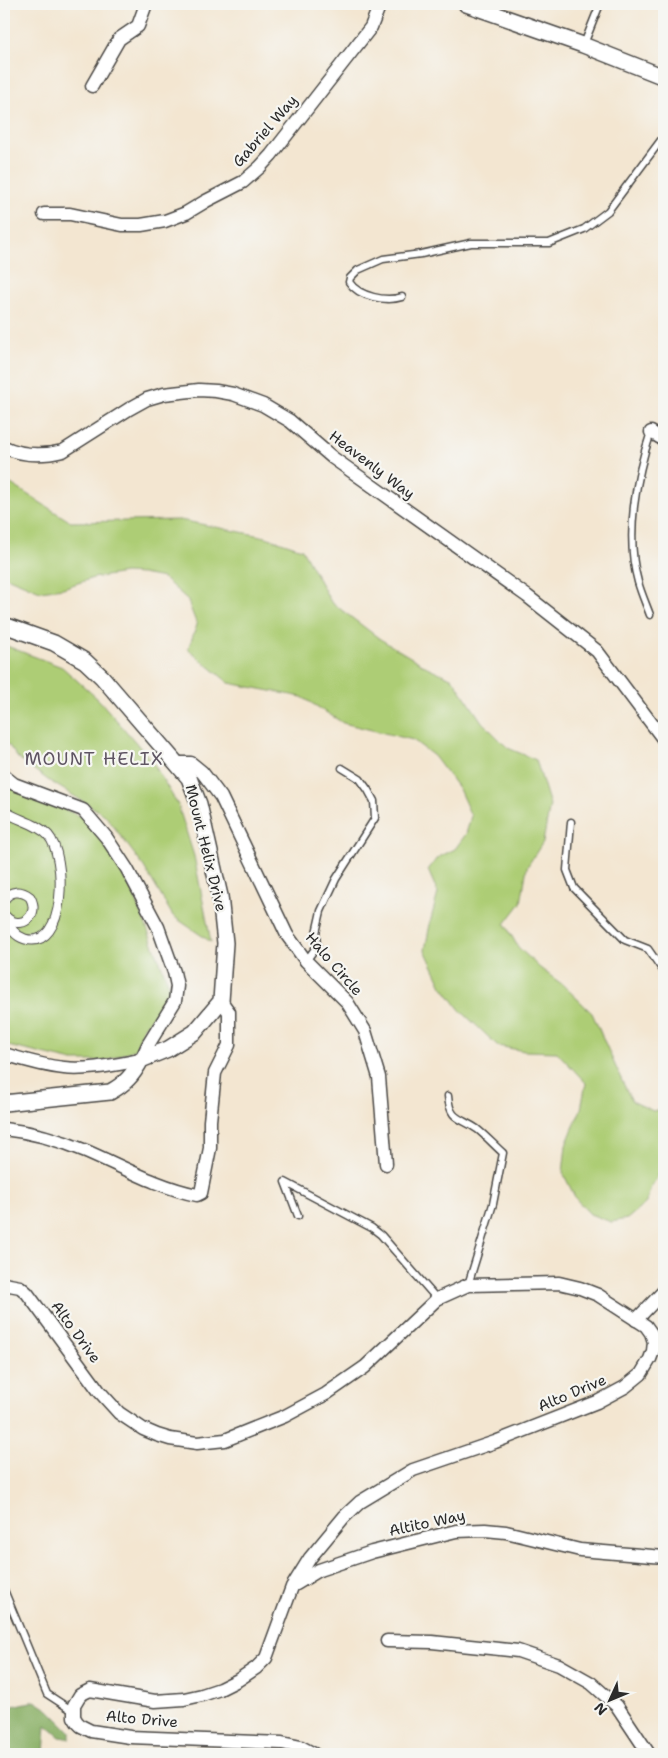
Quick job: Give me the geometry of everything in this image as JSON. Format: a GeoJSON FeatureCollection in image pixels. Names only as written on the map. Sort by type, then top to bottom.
{"type":"FeatureCollection","features":[{"type":"Feature","properties":{"kind":"street"},"geometry":{"type":"LineString","coordinates":[[92,86],[119,39],[138,26],[146,4]]}},
{"type":"Feature","properties":{"kind":"street","name":"Gabriel Way"},"geometry":{"type":"LineString","coordinates":[[44,214],[70,214],[122,225],[142,225],[165,221],[186,214],[206,201],[243,182],[271,155],[371,27],[380,4]]}},
{"type":"Feature","properties":{"kind":"street"},"geometry":{"type":"LineString","coordinates":[[466,4],[584,45],[664,77]]}},
{"type":"Feature","properties":{"kind":"street","name":"Heavenly Way"},"geometry":{"type":"LineString","coordinates":[[4,447],[40,455],[62,451],[147,399],[181,391],[216,391],[234,394],[263,405],[290,421],[333,458],[527,596],[597,651],[664,740]]}},
{"type":"Feature","properties":{"kind":"street"},"geometry":{"type":"LineString","coordinates":[[651,432],[664,440]]}},
{"type":"Feature","properties":{"kind":"street","name":"Mount Helix Drive"},"geometry":{"type":"LineString","coordinates":[[4,625],[54,643],[85,662],[102,677],[189,778],[199,804],[220,896],[226,943],[221,1001]]}},
{"type":"Feature","properties":{"kind":"street","name":"Halo Circle"},"geometry":{"type":"LineString","coordinates":[[176,764],[191,764],[202,772],[222,797],[287,934],[306,961],[347,1002],[366,1031],[379,1077],[386,1164]]}},
{"type":"Feature","properties":{"kind":"street"},"geometry":{"type":"LineString","coordinates":[[4,776],[14,784],[83,810],[106,836],[128,869],[158,926],[177,986],[175,1001],[148,1044],[135,1073],[122,1086],[110,1092],[4,1103]]}},
{"type":"Feature","properties":{"kind":"street"},"geometry":{"type":"LineString","coordinates":[[4,811],[42,829],[49,836],[59,858],[60,896],[58,911],[51,928],[42,937],[32,941],[22,938],[12,931],[5,916]]}},
{"type":"Feature","properties":{"kind":"street"},"geometry":{"type":"LineString","coordinates":[[4,900],[10,894],[21,892],[30,897],[34,907],[31,916],[23,922],[14,923],[5,916]]}},
{"type":"Feature","properties":{"kind":"street"},"geometry":{"type":"LineString","coordinates":[[4,1054],[66,1068],[141,1060],[168,1049],[195,1032],[221,1001],[229,1012],[229,1044],[215,1073],[210,1121],[210,1148],[201,1193],[197,1195],[174,1190],[84,1150],[28,1132],[4,1129]]}},
{"type":"Feature","properties":{"kind":"street","name":"Alto Drive"},"geometry":{"type":"LineString","coordinates":[[4,1284],[20,1287],[27,1293],[99,1391],[119,1413],[143,1429],[157,1435],[197,1443],[225,1440],[285,1416],[326,1394],[364,1367],[437,1299],[468,1285],[559,1283],[580,1288],[598,1295],[646,1326],[651,1333],[654,1342],[653,1351],[650,1359],[633,1381],[597,1402],[495,1442],[413,1470],[360,1502],[344,1517],[310,1558],[292,1587],[266,1658],[256,1668],[238,1680],[220,1689],[184,1699],[155,1701],[90,1690],[84,1692],[76,1700],[74,1711],[77,1722],[91,1731],[130,1737],[282,1742],[301,1747],[314,1754]]}},
{"type":"Feature","properties":{"kind":"street"},"geometry":{"type":"LineString","coordinates":[[636,1320],[664,1291]]}},
{"type":"Feature","properties":{"kind":"street","name":"Altito Way"},"geometry":{"type":"LineString","coordinates":[[292,1587],[318,1570],[372,1552],[456,1531],[485,1530],[506,1532],[580,1550],[664,1557]]}},
{"type":"Feature","properties":{"kind":"street"},"geometry":{"type":"LineString","coordinates":[[387,1641],[432,1642],[518,1651],[559,1665],[591,1683],[617,1706],[649,1754]]}},
{"type":"Feature","properties":{"kind":"lane"},"geometry":{"type":"LineString","coordinates":[[584,45],[600,4]]}},
{"type":"Feature","properties":{"kind":"lane"},"geometry":{"type":"LineString","coordinates":[[402,297],[392,300],[353,289],[349,282],[350,278],[358,270],[383,260],[422,254],[471,243],[549,243],[584,229],[608,211],[664,136]]}},
{"type":"Feature","properties":{"kind":"lane"},"geometry":{"type":"LineString","coordinates":[[650,615],[638,582],[632,550],[635,494],[642,460],[651,432]]}},
{"type":"Feature","properties":{"kind":"lane"},"geometry":{"type":"LineString","coordinates":[[306,961],[317,946],[316,933],[320,911],[336,879],[376,818],[374,801],[368,790],[360,779],[342,768]]}},
{"type":"Feature","properties":{"kind":"lane"},"geometry":{"type":"LineString","coordinates":[[571,822],[567,870],[574,888],[625,940],[648,949],[664,972]]}},
{"type":"Feature","properties":{"kind":"lane"},"geometry":{"type":"LineString","coordinates":[[448,1096],[448,1107],[458,1120],[477,1129],[504,1153],[494,1204],[468,1285]]}},
{"type":"Feature","properties":{"kind":"lane"},"geometry":{"type":"LineString","coordinates":[[298,1216],[285,1182],[372,1228],[381,1235],[437,1299]]}},
{"type":"Feature","properties":{"kind":"lane"},"geometry":{"type":"LineString","coordinates":[[4,1590],[47,1694],[74,1711]]}},
{"type":"Feature","properties":{"kind":"green space"},"geometry":{"type":"Polygon","coordinates":[[[4,482],[11,484],[71,522],[180,520],[266,537],[302,549],[331,602],[380,639],[427,667],[453,679],[482,722],[508,748],[536,760],[550,805],[543,842],[527,867],[521,903],[505,924],[518,947],[540,968],[563,985],[592,1013],[632,1101],[653,1111],[664,1108],[664,1167],[651,1187],[646,1203],[627,1219],[611,1222],[590,1214],[576,1199],[563,1173],[566,1145],[581,1109],[586,1083],[557,1052],[524,1051],[498,1046],[460,1010],[442,986],[425,950],[438,893],[428,870],[437,858],[455,849],[466,834],[471,816],[459,789],[434,756],[413,740],[343,723],[302,697],[229,683],[188,649],[197,625],[187,599],[163,578],[125,573],[93,578],[63,588],[40,591],[4,576],[4,482]]]}},
{"type":"Feature","properties":{"kind":"green space"},"geometry":{"type":"Polygon","coordinates":[[[4,645],[62,667],[99,700],[152,761],[178,805],[194,856],[211,942],[173,916],[144,867],[105,815],[48,780],[18,758],[4,739],[4,645]]]}},
{"type":"Feature","properties":{"kind":"green space"},"geometry":{"type":"Polygon","coordinates":[[[4,781],[8,785],[82,817],[110,851],[133,892],[170,988],[164,1005],[143,1028],[136,1049],[105,1061],[73,1061],[4,1045],[4,781]]]}},
{"type":"Feature","properties":{"kind":"green space"},"geometry":{"type":"Polygon","coordinates":[[[35,1701],[49,1710],[70,1731],[70,1739],[60,1737],[46,1725],[44,1754],[4,1754],[4,1708],[35,1701]]]}},
{"type":"Feature","properties":{"kind":"district","name":"MOUNT HELIX"},"geometry":{"type":"Point","coordinates":[94,759]}}]}
